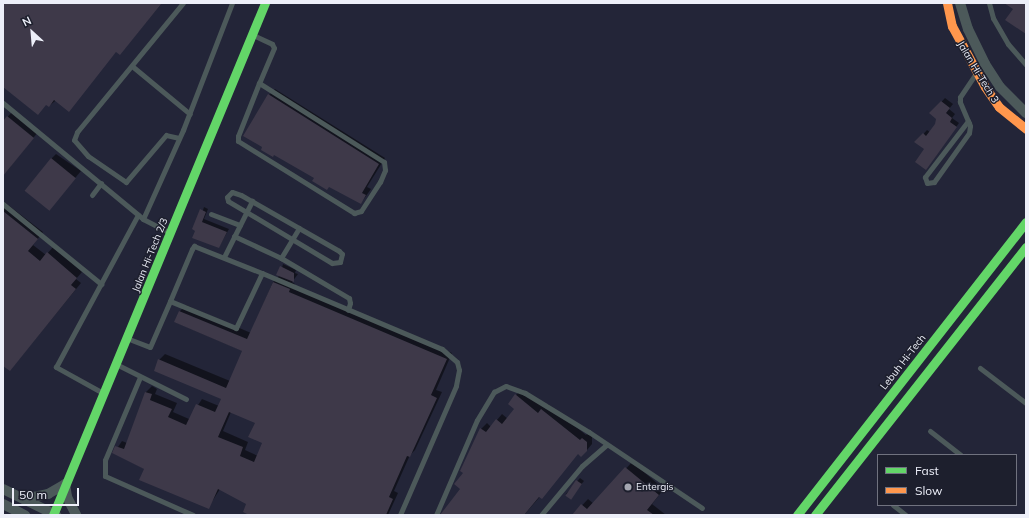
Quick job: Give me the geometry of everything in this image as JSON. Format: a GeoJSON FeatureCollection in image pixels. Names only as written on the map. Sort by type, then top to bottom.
{"type":"FeatureCollection","features":[{"type":"Feature","properties":{"kind":"street","name":"Jalan Hi-Tech 2/3"},"geometry":{"type":"LineString","coordinates":[[54,515],[65,484],[103,393],[117,365],[265,3]]}},
{"type":"Feature","properties":{"kind":"street","name":"Jalan Hi-Tech 3"},"geometry":{"type":"LineString","coordinates":[[947,3],[952,26],[976,72],[999,107],[1026,129]]}},
{"type":"Feature","properties":{"kind":"street","name":"Jalan Hi-Tech 3"},"geometry":{"type":"LineString","coordinates":[[960,3],[968,29],[985,64],[1000,87],[1026,113]]}},
{"type":"Feature","properties":{"kind":"street","name":"Lebuh Hi-Tech"},"geometry":{"type":"LineString","coordinates":[[797,515],[1026,222]]}},
{"type":"Feature","properties":{"kind":"street"},"geometry":{"type":"LineString","coordinates":[[814,515],[1026,247]]}},
{"type":"Feature","properties":{"kind":"street"},"geometry":{"type":"LineString","coordinates":[[24,499],[48,494],[65,484],[67,497],[76,515]]}},
{"type":"Feature","properties":{"kind":"street"},"geometry":{"type":"LineString","coordinates":[[3,489],[54,515]]}},
{"type":"Feature","properties":{"kind":"street"},"geometry":{"type":"LineString","coordinates":[[3,504],[25,515]]}},
{"type":"Feature","properties":{"kind":"lane"},"geometry":{"type":"LineString","coordinates":[[179,138],[166,135],[126,182],[77,146],[74,140],[77,132],[183,3]]}},
{"type":"Feature","properties":{"kind":"lane"},"geometry":{"type":"LineString","coordinates":[[143,219],[190,114],[232,3]]}},
{"type":"Feature","properties":{"kind":"lane"},"geometry":{"type":"LineString","coordinates":[[990,3],[993,18],[1008,44],[1026,65]]}},
{"type":"Feature","properties":{"kind":"lane"},"geometry":{"type":"LineString","coordinates":[[252,34],[272,44],[274,48],[259,83],[238,136],[240,144],[354,213],[361,211],[380,182],[385,170],[384,162],[259,83]]}},
{"type":"Feature","properties":{"kind":"lane"},"geometry":{"type":"LineString","coordinates":[[132,66],[190,114]]}},
{"type":"Feature","properties":{"kind":"lane"},"geometry":{"type":"LineString","coordinates":[[968,121],[925,177],[926,183],[934,182],[969,133],[968,121],[960,97],[976,72]]}},
{"type":"Feature","properties":{"kind":"lane"},"geometry":{"type":"LineString","coordinates":[[3,103],[143,219],[171,233]]}},
{"type":"Feature","properties":{"kind":"lane"},"geometry":{"type":"LineString","coordinates":[[92,195],[101,183]]}},
{"type":"Feature","properties":{"kind":"lane"},"geometry":{"type":"LineString","coordinates":[[232,192],[252,201],[340,251],[342,254],[340,262],[332,263],[248,210],[228,201],[227,197],[232,192]]}},
{"type":"Feature","properties":{"kind":"lane"},"geometry":{"type":"LineString","coordinates":[[224,257],[252,201]]}},
{"type":"Feature","properties":{"kind":"lane"},"geometry":{"type":"LineString","coordinates":[[3,204],[101,284]]}},
{"type":"Feature","properties":{"kind":"lane"},"geometry":{"type":"LineString","coordinates":[[211,214],[240,225]]}},
{"type":"Feature","properties":{"kind":"lane"},"geometry":{"type":"LineString","coordinates":[[103,393],[56,367],[138,215]]}},
{"type":"Feature","properties":{"kind":"lane"},"geometry":{"type":"LineString","coordinates":[[281,258],[299,228]]}},
{"type":"Feature","properties":{"kind":"lane"},"geometry":{"type":"LineString","coordinates":[[234,236],[281,258],[349,298],[350,303],[348,310]]}},
{"type":"Feature","properties":{"kind":"lane"},"geometry":{"type":"LineString","coordinates":[[128,338],[150,347],[194,246],[224,257],[442,349],[451,355],[459,370],[456,386],[400,515]]}},
{"type":"Feature","properties":{"kind":"lane"},"geometry":{"type":"LineString","coordinates":[[170,301],[236,328],[262,273]]}},
{"type":"Feature","properties":{"kind":"lane"},"geometry":{"type":"LineString","coordinates":[[117,365],[186,398]]}},
{"type":"Feature","properties":{"kind":"lane"},"geometry":{"type":"LineString","coordinates":[[980,368],[1026,403]]}},
{"type":"Feature","properties":{"kind":"lane"},"geometry":{"type":"LineString","coordinates":[[140,377],[105,460],[105,476],[193,515]]}},
{"type":"Feature","properties":{"kind":"lane"},"geometry":{"type":"LineString","coordinates":[[436,515],[478,420],[494,392],[499,388],[506,386],[526,393],[702,508]]}},
{"type":"Feature","properties":{"kind":"lane"},"geometry":{"type":"LineString","coordinates":[[930,431],[960,454]]}},
{"type":"Feature","properties":{"kind":"lane"},"geometry":{"type":"LineString","coordinates":[[541,515],[582,466],[606,445]]}},
{"type":"Feature","properties":{"kind":"lane"},"geometry":{"type":"LineString","coordinates":[[895,506],[906,515]]}},
{"type":"Feature","properties":{"kind":"shaded area"},"geometry":{"type":"Polygon","coordinates":[[[3,3],[1026,3],[1026,515],[3,515],[3,3]]]}},
{"type":"Feature","properties":{"kind":"building"},"geometry":{"type":"Polygon","coordinates":[[[3,3],[162,3],[120,55],[116,52],[69,112],[54,100],[49,107],[46,105],[38,115],[3,87],[3,3]]]}},
{"type":"Feature","properties":{"kind":"building"},"geometry":{"type":"Polygon","coordinates":[[[1004,3],[1026,3],[1026,34],[1005,20],[1013,9],[1004,3]]]}},
{"type":"Feature","properties":{"kind":"building"},"geometry":{"type":"Polygon","coordinates":[[[268,94],[379,164],[362,193],[366,195],[361,204],[329,187],[327,190],[312,181],[314,178],[274,155],[273,157],[261,150],[262,147],[243,136],[268,94]]]}},
{"type":"Feature","properties":{"kind":"building"},"geometry":{"type":"Polygon","coordinates":[[[941,101],[950,108],[946,113],[952,118],[950,122],[957,127],[926,170],[915,162],[924,149],[914,142],[923,133],[926,136],[935,124],[936,119],[929,113],[941,101]]]}},
{"type":"Feature","properties":{"kind":"building"},"geometry":{"type":"Polygon","coordinates":[[[7,116],[34,138],[3,176],[3,121],[7,116]]]}},
{"type":"Feature","properties":{"kind":"building"},"geometry":{"type":"Polygon","coordinates":[[[51,158],[76,178],[49,211],[25,191],[51,158]]]}},
{"type":"Feature","properties":{"kind":"building"},"geometry":{"type":"Polygon","coordinates":[[[200,209],[206,212],[202,222],[227,232],[219,248],[192,238],[195,231],[192,229],[200,209]]]}},
{"type":"Feature","properties":{"kind":"building"},"geometry":{"type":"Polygon","coordinates":[[[3,211],[38,239],[28,251],[40,261],[47,252],[77,278],[71,285],[76,289],[10,371],[3,366],[3,211]]]}},
{"type":"Feature","properties":{"kind":"building"},"geometry":{"type":"Polygon","coordinates":[[[280,266],[294,273],[294,282],[276,275],[280,266]]]}},
{"type":"Feature","properties":{"kind":"building"},"geometry":{"type":"Polygon","coordinates":[[[273,282],[290,289],[289,292],[447,359],[431,395],[437,398],[410,457],[407,456],[389,497],[393,499],[386,515],[249,515],[243,512],[246,504],[218,489],[209,509],[139,480],[144,469],[112,453],[115,446],[124,449],[145,392],[152,394],[150,400],[172,409],[168,417],[186,425],[196,404],[215,412],[221,399],[154,371],[158,359],[226,388],[242,351],[174,322],[179,311],[247,339],[273,282]],[[229,412],[218,437],[243,447],[240,456],[254,462],[262,443],[248,437],[255,423],[229,412]]]}},
{"type":"Feature","properties":{"kind":"building"},"geometry":{"type":"Polygon","coordinates":[[[515,394],[538,413],[541,409],[580,440],[582,438],[587,442],[587,451],[581,457],[578,454],[542,499],[539,497],[524,515],[440,515],[460,489],[454,484],[463,473],[460,471],[480,428],[486,432],[496,419],[502,424],[514,409],[508,404],[515,394]]]}},
{"type":"Feature","properties":{"kind":"building","name":"Entergis"},"geometry":{"type":"Polygon","coordinates":[[[625,467],[659,495],[647,510],[654,515],[572,515],[581,504],[587,509],[625,467]]]}},
{"type":"Feature","properties":{"kind":"building"},"geometry":{"type":"Polygon","coordinates":[[[576,480],[582,484],[571,500],[565,496],[576,480]]]}},
{"type":"Feature","properties":{"kind":"traffic: fast"},"geometry":{"type":"LineString","coordinates":[[53,515],[265,3]]}},
{"type":"Feature","properties":{"kind":"traffic: fast"},"geometry":{"type":"LineString","coordinates":[[797,515],[1026,222]]}},
{"type":"Feature","properties":{"kind":"traffic: fast"},"geometry":{"type":"LineString","coordinates":[[815,515],[1026,247]]}},
{"type":"Feature","properties":{"kind":"traffic: slow"},"geometry":{"type":"LineString","coordinates":[[947,3],[952,26],[985,87],[999,107],[1026,129]]}},
{"type":"Feature","properties":{"kind":"place","name":"Entergis"},"geometry":{"type":"Point","coordinates":[628,487]}}]}
